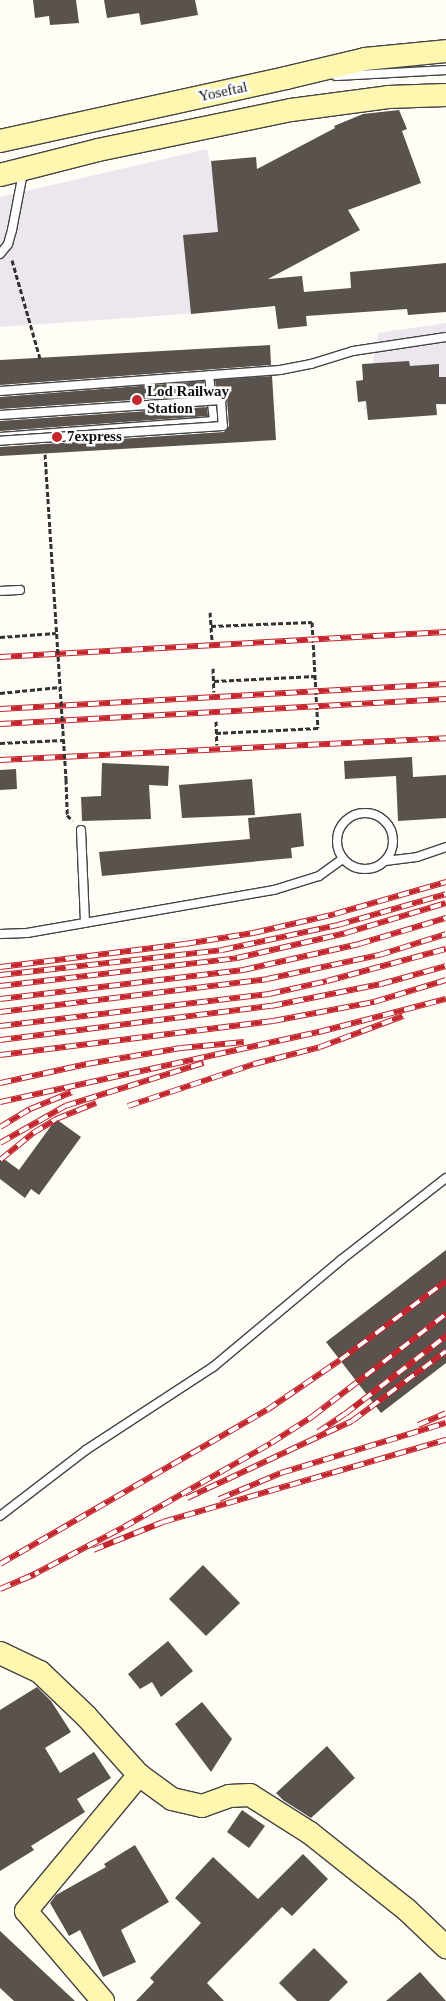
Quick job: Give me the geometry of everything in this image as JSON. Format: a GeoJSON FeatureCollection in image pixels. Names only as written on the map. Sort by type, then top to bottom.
{"type":"FeatureCollection","features":[{"type":"Feature","properties":{"kind":"main road","name":"Yoseftal"},"geometry":{"type":"LineString","coordinates":[[0,141],[286,78],[365,58],[446,51]]}},
{"type":"Feature","properties":{"kind":"main road","name":"Yoseftal"},"geometry":{"type":"LineString","coordinates":[[0,175],[107,148],[291,110],[388,97],[446,95]]}},
{"type":"Feature","properties":{"kind":"main road"},"geometry":{"type":"LineString","coordinates":[[0,1653],[40,1672],[86,1716],[139,1775],[172,1799],[202,1806],[229,1796],[250,1795],[310,1833],[407,1910],[446,1947]]}},
{"type":"Feature","properties":{"kind":"main road"},"geometry":{"type":"LineString","coordinates":[[104,2001],[26,1910],[139,1775]]}},
{"type":"Feature","properties":{"kind":"lane"},"geometry":{"type":"LineString","coordinates":[[286,78],[446,70]]}},
{"type":"Feature","properties":{"kind":"lane"},"geometry":{"type":"LineString","coordinates":[[0,254],[8,244],[25,169]]}},
{"type":"Feature","properties":{"kind":"lane"},"geometry":{"type":"LineString","coordinates":[[0,391],[280,370],[311,364],[353,351],[446,337]]}},
{"type":"Feature","properties":{"kind":"lane"},"geometry":{"type":"LineString","coordinates":[[0,436],[214,421],[209,375]]}},
{"type":"Feature","properties":{"kind":"lane"},"geometry":{"type":"LineString","coordinates":[[0,415],[221,400],[223,426],[0,441]]}},
{"type":"Feature","properties":{"kind":"lane"},"geometry":{"type":"LineString","coordinates":[[0,591],[20,590]]}},
{"type":"Feature","properties":{"kind":"lane"},"geometry":{"type":"LineString","coordinates":[[358,813],[368,813],[384,819],[393,836],[391,853],[386,861],[378,867],[368,870],[348,865],[342,859],[336,840],[338,831],[348,818],[358,813]]}},
{"type":"Feature","properties":{"kind":"lane"},"geometry":{"type":"LineString","coordinates":[[81,830],[85,923]]}},
{"type":"Feature","properties":{"kind":"lane"},"geometry":{"type":"LineString","coordinates":[[386,861],[417,857],[446,847]]}},
{"type":"Feature","properties":{"kind":"lane"},"geometry":{"type":"LineString","coordinates":[[0,934],[27,933],[274,890],[318,876],[342,859]]}},
{"type":"Feature","properties":{"kind":"lane"},"geometry":{"type":"LineString","coordinates":[[0,1516],[86,1450],[214,1366],[341,1260],[446,1178]]}},
{"type":"Feature","properties":{"kind":"path"},"geometry":{"type":"LineString","coordinates":[[8,244],[40,358]]}},
{"type":"Feature","properties":{"kind":"path"},"geometry":{"type":"LineString","coordinates":[[45,454],[67,815],[81,830]]}},
{"type":"Feature","properties":{"kind":"path"},"geometry":{"type":"LineString","coordinates":[[210,612],[212,640]]}},
{"type":"Feature","properties":{"kind":"path"},"geometry":{"type":"LineString","coordinates":[[211,626],[312,622],[318,728],[216,733]]}},
{"type":"Feature","properties":{"kind":"path"},"geometry":{"type":"LineString","coordinates":[[0,637],[56,633]]}},
{"type":"Feature","properties":{"kind":"path"},"geometry":{"type":"LineString","coordinates":[[213,668],[214,692]]}},
{"type":"Feature","properties":{"kind":"path"},"geometry":{"type":"LineString","coordinates":[[214,681],[315,676]]}},
{"type":"Feature","properties":{"kind":"path"},"geometry":{"type":"LineString","coordinates":[[0,692],[60,687]]}},
{"type":"Feature","properties":{"kind":"path"},"geometry":{"type":"LineString","coordinates":[[216,721],[217,745]]}},
{"type":"Feature","properties":{"kind":"path"},"geometry":{"type":"LineString","coordinates":[[0,743],[63,740]]}},
{"type":"Feature","properties":{"kind":"shaded area"},"geometry":{"type":"Polygon","coordinates":[[[207,149],[241,310],[0,327],[0,197],[207,149]]]}},
{"type":"Feature","properties":{"kind":"shaded area"},"geometry":{"type":"Polygon","coordinates":[[[446,323],[446,405],[364,410],[378,333],[446,323]]]}},
{"type":"Feature","properties":{"kind":"building"},"geometry":{"type":"Polygon","coordinates":[[[33,0],[76,0],[79,23],[50,25],[49,16],[35,18],[33,0]]]}},
{"type":"Feature","properties":{"kind":"building"},"geometry":{"type":"Polygon","coordinates":[[[104,0],[195,0],[198,15],[141,25],[139,13],[107,18],[104,0]]]}},
{"type":"Feature","properties":{"kind":"building"},"geometry":{"type":"Polygon","coordinates":[[[399,110],[407,129],[402,131],[421,183],[348,210],[360,230],[268,279],[302,276],[304,292],[351,288],[350,272],[446,263],[446,312],[408,315],[407,309],[306,316],[307,326],[278,329],[275,306],[191,314],[183,235],[218,232],[211,161],[256,157],[257,169],[335,128],[334,126],[363,114],[399,110]]]}},
{"type":"Feature","properties":{"kind":"building"},"geometry":{"type":"Polygon","coordinates":[[[270,345],[271,365],[0,385],[0,360],[270,345]]]}},
{"type":"Feature","properties":{"kind":"building"},"geometry":{"type":"Polygon","coordinates":[[[409,361],[410,366],[439,364],[439,377],[446,377],[446,404],[436,404],[437,415],[368,420],[366,401],[358,402],[356,381],[363,380],[362,364],[409,361]]]}},
{"type":"Feature","properties":{"kind":"building"},"geometry":{"type":"Polygon","coordinates":[[[272,376],[276,440],[0,456],[0,447],[224,432],[229,426],[227,400],[224,395],[217,395],[215,380],[272,376]]]}},
{"type":"Feature","properties":{"kind":"building"},"geometry":{"type":"Polygon","coordinates":[[[204,381],[206,395],[0,409],[0,397],[204,381]]]}},
{"type":"Feature","properties":{"kind":"building"},"geometry":{"type":"Polygon","coordinates":[[[207,407],[208,416],[0,431],[0,421],[207,407]]]}},
{"type":"Feature","properties":{"kind":"building"},"geometry":{"type":"Polygon","coordinates":[[[412,757],[413,777],[446,775],[446,818],[398,821],[396,776],[345,779],[344,761],[412,757]]]}},
{"type":"Feature","properties":{"kind":"building"},"geometry":{"type":"Polygon","coordinates":[[[102,763],[169,766],[168,786],[149,785],[151,819],[82,821],[81,797],[101,796],[102,763]]]}},
{"type":"Feature","properties":{"kind":"building"},"geometry":{"type":"Polygon","coordinates":[[[16,769],[17,789],[0,790],[0,770],[16,769]]]}},
{"type":"Feature","properties":{"kind":"building"},"geometry":{"type":"Polygon","coordinates":[[[252,779],[255,815],[182,818],[179,785],[252,779]]]}},
{"type":"Feature","properties":{"kind":"building"},"geometry":{"type":"Polygon","coordinates":[[[301,813],[304,846],[291,848],[292,858],[102,876],[99,852],[250,839],[248,818],[301,813]]]}},
{"type":"Feature","properties":{"kind":"building"},"geometry":{"type":"Polygon","coordinates":[[[56,1119],[81,1137],[39,1195],[31,1189],[25,1198],[0,1179],[0,1156],[19,1170],[56,1119]]]}},
{"type":"Feature","properties":{"kind":"building"},"geometry":{"type":"Polygon","coordinates":[[[446,1250],[446,1363],[381,1413],[326,1342],[446,1250]]]}},
{"type":"Feature","properties":{"kind":"building"},"geometry":{"type":"Polygon","coordinates":[[[203,1565],[240,1603],[206,1636],[169,1599],[203,1565]]]}},
{"type":"Feature","properties":{"kind":"building"},"geometry":{"type":"Polygon","coordinates":[[[168,1641],[193,1671],[161,1697],[152,1682],[140,1689],[128,1674],[168,1641]]]}},
{"type":"Feature","properties":{"kind":"building"},"geometry":{"type":"Polygon","coordinates":[[[37,1687],[51,1701],[71,1732],[45,1748],[60,1773],[94,1752],[111,1778],[77,1799],[85,1812],[31,1846],[34,1850],[0,1871],[0,1710],[37,1687]]]}},
{"type":"Feature","properties":{"kind":"building"},"geometry":{"type":"Polygon","coordinates":[[[202,1702],[232,1739],[211,1772],[175,1724],[202,1702]]]}},
{"type":"Feature","properties":{"kind":"building"},"geometry":{"type":"Polygon","coordinates":[[[327,1746],[355,1778],[311,1818],[283,1800],[276,1793],[327,1746]]]}},
{"type":"Feature","properties":{"kind":"building"},"geometry":{"type":"Polygon","coordinates":[[[242,1810],[265,1826],[249,1848],[227,1832],[242,1810]]]}},
{"type":"Feature","properties":{"kind":"building"},"geometry":{"type":"Polygon","coordinates":[[[135,1845],[169,1902],[121,1930],[136,1962],[103,1977],[80,1930],[69,1936],[50,1903],[56,1895],[106,1867],[104,1864],[135,1845]]]}},
{"type":"Feature","properties":{"kind":"building"},"geometry":{"type":"Polygon","coordinates":[[[303,1854],[328,1879],[292,1916],[282,1907],[207,1983],[224,2001],[136,2001],[154,1982],[150,1978],[201,1923],[175,1898],[213,1857],[258,1899],[303,1854]]]}},
{"type":"Feature","properties":{"kind":"building"},"geometry":{"type":"Polygon","coordinates":[[[0,1931],[75,2001],[14,2001],[0,1988],[0,1931]]]}},
{"type":"Feature","properties":{"kind":"building"},"geometry":{"type":"Polygon","coordinates":[[[314,1948],[348,1982],[329,2001],[297,2001],[279,1983],[314,1948]]]}},
{"type":"Feature","properties":{"kind":"building"},"geometry":{"type":"Polygon","coordinates":[[[420,1972],[446,2001],[386,2001],[420,1972]]]}},
{"type":"Feature","properties":{"kind":"railway"},"geometry":{"type":"LineString","coordinates":[[0,657],[446,632]]}},
{"type":"Feature","properties":{"kind":"railway"},"geometry":{"type":"LineString","coordinates":[[0,709],[446,684]]}},
{"type":"Feature","properties":{"kind":"railway"},"geometry":{"type":"LineString","coordinates":[[0,724],[446,699]]}},
{"type":"Feature","properties":{"kind":"railway"},"geometry":{"type":"LineString","coordinates":[[0,760],[446,738]]}},
{"type":"Feature","properties":{"kind":"railway"},"geometry":{"type":"LineString","coordinates":[[0,967],[185,944],[253,933],[335,914],[446,882]]}},
{"type":"Feature","properties":{"kind":"railway"},"geometry":{"type":"LineString","coordinates":[[0,975],[222,950],[338,925],[446,894]]}},
{"type":"Feature","properties":{"kind":"railway"},"geometry":{"type":"LineString","coordinates":[[0,986],[237,958],[346,933],[446,903]]}},
{"type":"Feature","properties":{"kind":"railway"},"geometry":{"type":"LineString","coordinates":[[0,999],[243,970],[359,944],[446,918]]}},
{"type":"Feature","properties":{"kind":"railway"},"geometry":{"type":"LineString","coordinates":[[0,1012],[267,979],[379,955],[446,934]]}},
{"type":"Feature","properties":{"kind":"railway"},"geometry":{"type":"LineString","coordinates":[[0,1026],[269,994],[327,981],[446,949]]}},
{"type":"Feature","properties":{"kind":"railway"},"geometry":{"type":"LineString","coordinates":[[0,1040],[271,1006],[381,984],[446,966]]}},
{"type":"Feature","properties":{"kind":"railway"},"geometry":{"type":"LineString","coordinates":[[0,1055],[273,1021],[374,1002],[446,980]]}},
{"type":"Feature","properties":{"kind":"railway"},"geometry":{"type":"LineString","coordinates":[[0,1102],[319,1032],[446,999]]}},
{"type":"Feature","properties":{"kind":"railway"},"geometry":{"type":"LineString","coordinates":[[128,1106],[254,1064],[320,1047],[403,1016]]}},
{"type":"Feature","properties":{"kind":"railway"},"geometry":{"type":"LineString","coordinates":[[0,1083],[87,1064],[181,1048],[244,1042]]}},
{"type":"Feature","properties":{"kind":"railway"},"geometry":{"type":"LineString","coordinates":[[0,1143],[65,1106],[203,1063]]}},
{"type":"Feature","properties":{"kind":"railway"},"geometry":{"type":"LineString","coordinates":[[0,1127],[30,1109],[72,1092]]}},
{"type":"Feature","properties":{"kind":"railway"},"geometry":{"type":"LineString","coordinates":[[0,1160],[33,1133],[56,1119],[96,1103]]}},
{"type":"Feature","properties":{"kind":"railway"},"geometry":{"type":"LineString","coordinates":[[0,1564],[267,1410],[340,1360],[446,1281]]}},
{"type":"Feature","properties":{"kind":"railway"},"geometry":{"type":"LineString","coordinates":[[29,1577],[124,1527],[271,1443],[313,1416],[446,1314]]}},
{"type":"Feature","properties":{"kind":"railway"},"geometry":{"type":"LineString","coordinates":[[318,1432],[345,1414],[446,1336]]}},
{"type":"Feature","properties":{"kind":"railway"},"geometry":{"type":"LineString","coordinates":[[187,1498],[352,1421],[446,1351]]}},
{"type":"Feature","properties":{"kind":"railway"},"geometry":{"type":"LineString","coordinates":[[418,1425],[446,1413]]}},
{"type":"Feature","properties":{"kind":"railway"},"geometry":{"type":"LineString","coordinates":[[219,1499],[281,1473],[446,1423]]}},
{"type":"Feature","properties":{"kind":"railway"},"geometry":{"type":"LineString","coordinates":[[93,1550],[163,1522],[446,1440]]}},
{"type":"Feature","properties":{"kind":"railway"},"geometry":{"type":"LineString","coordinates":[[0,1589],[35,1574]]}},
{"type":"Feature","properties":{"kind":"place","name":"Lod Railway Station"},"geometry":{"type":"Point","coordinates":[137,400]}},
{"type":"Feature","properties":{"kind":"place","name":"7express"},"geometry":{"type":"Point","coordinates":[57,437]}}]}
